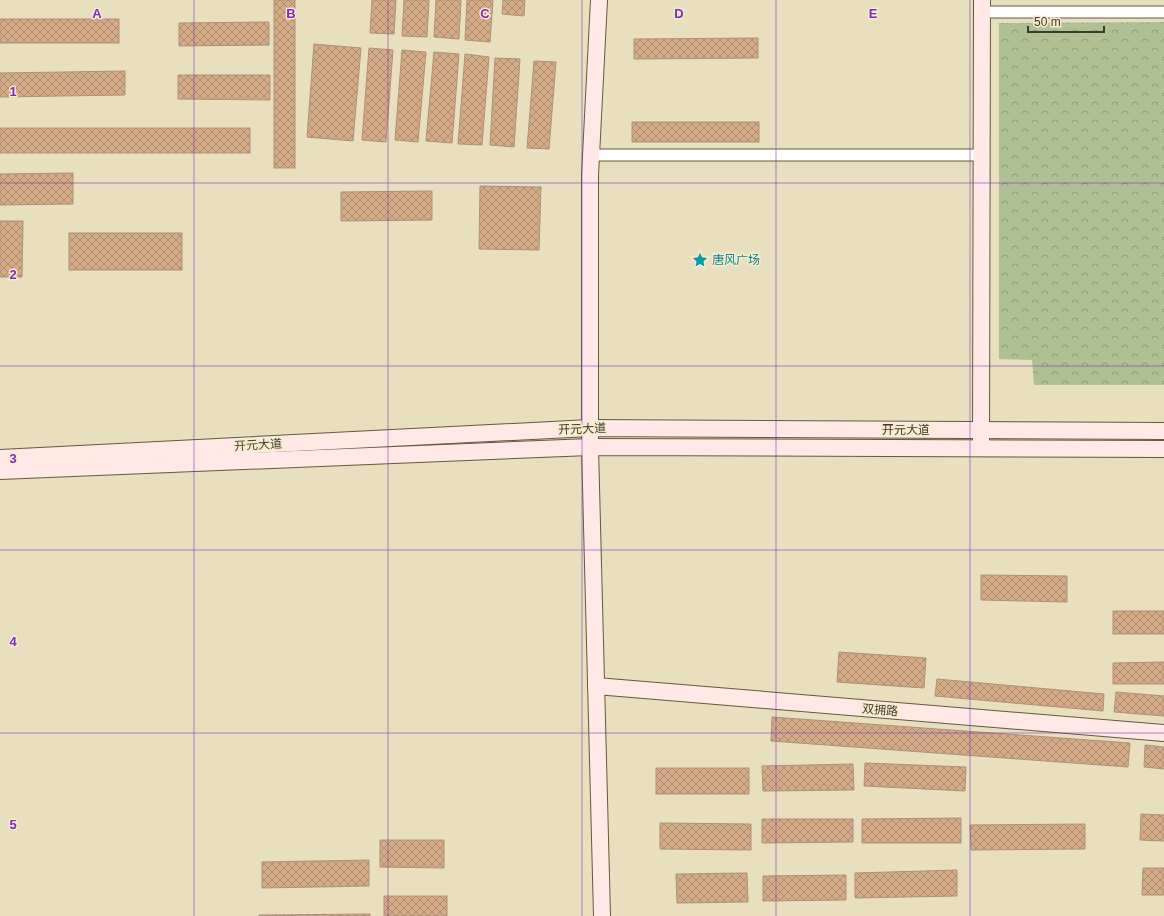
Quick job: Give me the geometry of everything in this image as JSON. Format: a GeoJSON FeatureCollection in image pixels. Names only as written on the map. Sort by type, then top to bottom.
{"type":"FeatureCollection","features":[{"type":"Feature","properties":{"kind":"main road"},"geometry":{"type":"LineString","coordinates":[[599,0],[590,175],[590,447],[602,916]]}},
{"type":"Feature","properties":{"kind":"main road"},"geometry":{"type":"LineString","coordinates":[[981,448],[982,6]]}},
{"type":"Feature","properties":{"kind":"main road","name":"开元大道"},"geometry":{"type":"LineString","coordinates":[[0,458],[590,428],[1164,431]]}},
{"type":"Feature","properties":{"kind":"main road","name":"开元大道"},"geometry":{"type":"LineString","coordinates":[[0,471],[590,447],[1164,449]]}},
{"type":"Feature","properties":{"kind":"main road","name":"双拥路"},"geometry":{"type":"LineString","coordinates":[[596,686],[1164,733]]}},
{"type":"Feature","properties":{"kind":"street"},"geometry":{"type":"LineString","coordinates":[[982,6],[1164,12]]}},
{"type":"Feature","properties":{"kind":"street"},"geometry":{"type":"LineString","coordinates":[[591,155],[982,155]]}},
{"type":"Feature","properties":{"kind":"green space"},"geometry":{"type":"Polygon","coordinates":[[[1164,22],[1164,385],[1034,385],[1032,360],[999,359],[999,23],[1164,22]]]}},
{"type":"Feature","properties":{"kind":"building"},"geometry":{"type":"Polygon","coordinates":[[[274,0],[295,0],[295,168],[274,168],[274,0]]]}},
{"type":"Feature","properties":{"kind":"building"},"geometry":{"type":"Polygon","coordinates":[[[372,0],[396,0],[394,34],[370,33],[372,0]]]}},
{"type":"Feature","properties":{"kind":"building"},"geometry":{"type":"Polygon","coordinates":[[[404,0],[429,0],[427,37],[402,36],[404,0]]]}},
{"type":"Feature","properties":{"kind":"building"},"geometry":{"type":"Polygon","coordinates":[[[436,0],[461,0],[459,39],[434,37],[436,0]]]}},
{"type":"Feature","properties":{"kind":"building"},"geometry":{"type":"Polygon","coordinates":[[[467,0],[493,0],[490,42],[465,40],[467,0]]]}},
{"type":"Feature","properties":{"kind":"building"},"geometry":{"type":"Polygon","coordinates":[[[503,0],[525,0],[524,16],[502,14],[503,0]]]}},
{"type":"Feature","properties":{"kind":"building"},"geometry":{"type":"Polygon","coordinates":[[[0,19],[119,19],[119,43],[0,43],[0,19]]]}},
{"type":"Feature","properties":{"kind":"building"},"geometry":{"type":"Polygon","coordinates":[[[269,22],[269,45],[179,46],[179,23],[269,22]]]}},
{"type":"Feature","properties":{"kind":"building"},"geometry":{"type":"Polygon","coordinates":[[[758,38],[758,58],[634,59],[634,39],[758,38]]]}},
{"type":"Feature","properties":{"kind":"building"},"geometry":{"type":"Polygon","coordinates":[[[314,44],[361,48],[353,141],[307,137],[314,44]]]}},
{"type":"Feature","properties":{"kind":"building"},"geometry":{"type":"Polygon","coordinates":[[[369,48],[393,50],[386,142],[362,140],[369,48]]]}},
{"type":"Feature","properties":{"kind":"building"},"geometry":{"type":"Polygon","coordinates":[[[402,50],[426,52],[418,142],[395,140],[402,50]]]}},
{"type":"Feature","properties":{"kind":"building"},"geometry":{"type":"Polygon","coordinates":[[[434,52],[459,54],[452,143],[426,141],[434,52]]]}},
{"type":"Feature","properties":{"kind":"building"},"geometry":{"type":"Polygon","coordinates":[[[465,54],[489,57],[482,145],[458,144],[465,54]]]}},
{"type":"Feature","properties":{"kind":"building"},"geometry":{"type":"Polygon","coordinates":[[[495,58],[520,59],[514,147],[490,145],[495,58]]]}},
{"type":"Feature","properties":{"kind":"building"},"geometry":{"type":"Polygon","coordinates":[[[534,61],[556,62],[549,149],[527,148],[534,61]]]}},
{"type":"Feature","properties":{"kind":"building"},"geometry":{"type":"Polygon","coordinates":[[[125,71],[125,95],[0,97],[0,73],[125,71]]]}},
{"type":"Feature","properties":{"kind":"building"},"geometry":{"type":"Polygon","coordinates":[[[178,75],[270,75],[270,100],[178,99],[178,75]]]}},
{"type":"Feature","properties":{"kind":"building"},"geometry":{"type":"Polygon","coordinates":[[[632,122],[759,122],[759,142],[632,142],[632,122]]]}},
{"type":"Feature","properties":{"kind":"building"},"geometry":{"type":"Polygon","coordinates":[[[0,128],[250,128],[250,153],[0,153],[0,128]]]}},
{"type":"Feature","properties":{"kind":"building"},"geometry":{"type":"Polygon","coordinates":[[[73,173],[73,204],[0,205],[0,174],[73,173]]]}},
{"type":"Feature","properties":{"kind":"building"},"geometry":{"type":"Polygon","coordinates":[[[480,186],[541,187],[539,250],[479,249],[480,186]]]}},
{"type":"Feature","properties":{"kind":"building"},"geometry":{"type":"Polygon","coordinates":[[[432,191],[432,220],[341,221],[341,192],[432,191]]]}},
{"type":"Feature","properties":{"kind":"building"},"geometry":{"type":"Polygon","coordinates":[[[0,221],[23,221],[22,277],[0,277],[0,221]]]}},
{"type":"Feature","properties":{"kind":"building"},"geometry":{"type":"Polygon","coordinates":[[[69,233],[182,233],[182,270],[69,270],[69,233]]]}},
{"type":"Feature","properties":{"kind":"building"},"geometry":{"type":"Polygon","coordinates":[[[981,575],[1067,576],[1067,602],[981,600],[981,575]]]}},
{"type":"Feature","properties":{"kind":"building"},"geometry":{"type":"Polygon","coordinates":[[[1113,611],[1164,611],[1164,634],[1113,634],[1113,611]]]}},
{"type":"Feature","properties":{"kind":"building"},"geometry":{"type":"Polygon","coordinates":[[[839,652],[926,658],[924,688],[837,682],[839,652]]]}},
{"type":"Feature","properties":{"kind":"building"},"geometry":{"type":"Polygon","coordinates":[[[1164,662],[1164,684],[1113,684],[1113,663],[1164,662]]]}},
{"type":"Feature","properties":{"kind":"building"},"geometry":{"type":"Polygon","coordinates":[[[937,679],[1104,694],[1103,711],[935,696],[937,679]]]}},
{"type":"Feature","properties":{"kind":"building"},"geometry":{"type":"Polygon","coordinates":[[[1116,692],[1164,696],[1164,716],[1114,712],[1116,692]]]}},
{"type":"Feature","properties":{"kind":"building"},"geometry":{"type":"Polygon","coordinates":[[[772,717],[1130,743],[1128,767],[771,741],[772,717]]]}},
{"type":"Feature","properties":{"kind":"building"},"geometry":{"type":"Polygon","coordinates":[[[1145,745],[1164,747],[1164,769],[1144,767],[1145,745]]]}},
{"type":"Feature","properties":{"kind":"building"},"geometry":{"type":"Polygon","coordinates":[[[865,763],[966,767],[965,791],[864,786],[865,763]]]}},
{"type":"Feature","properties":{"kind":"building"},"geometry":{"type":"Polygon","coordinates":[[[853,764],[854,790],[763,791],[762,766],[853,764]]]}},
{"type":"Feature","properties":{"kind":"building"},"geometry":{"type":"Polygon","coordinates":[[[656,768],[749,768],[749,794],[656,794],[656,768]]]}},
{"type":"Feature","properties":{"kind":"building"},"geometry":{"type":"Polygon","coordinates":[[[1141,814],[1164,815],[1164,841],[1140,840],[1141,814]]]}},
{"type":"Feature","properties":{"kind":"building"},"geometry":{"type":"Polygon","coordinates":[[[961,818],[961,843],[862,843],[862,819],[961,818]]]}},
{"type":"Feature","properties":{"kind":"building"},"geometry":{"type":"Polygon","coordinates":[[[762,819],[853,819],[853,842],[762,843],[762,819]]]}},
{"type":"Feature","properties":{"kind":"building"},"geometry":{"type":"Polygon","coordinates":[[[660,823],[751,824],[751,850],[660,849],[660,823]]]}},
{"type":"Feature","properties":{"kind":"building"},"geometry":{"type":"Polygon","coordinates":[[[1085,824],[1085,849],[971,850],[970,825],[1085,824]]]}},
{"type":"Feature","properties":{"kind":"building"},"geometry":{"type":"Polygon","coordinates":[[[380,840],[444,840],[444,868],[380,867],[380,840]]]}},
{"type":"Feature","properties":{"kind":"building"},"geometry":{"type":"Polygon","coordinates":[[[369,860],[369,886],[262,888],[262,862],[369,860]]]}},
{"type":"Feature","properties":{"kind":"building"},"geometry":{"type":"Polygon","coordinates":[[[1143,868],[1164,868],[1164,895],[1142,895],[1143,868]]]}},
{"type":"Feature","properties":{"kind":"building"},"geometry":{"type":"Polygon","coordinates":[[[957,870],[957,896],[855,898],[855,873],[957,870]]]}},
{"type":"Feature","properties":{"kind":"building"},"geometry":{"type":"Polygon","coordinates":[[[747,873],[748,902],[677,903],[676,874],[747,873]]]}},
{"type":"Feature","properties":{"kind":"building"},"geometry":{"type":"Polygon","coordinates":[[[846,875],[846,900],[763,901],[763,876],[846,875]]]}},
{"type":"Feature","properties":{"kind":"building"},"geometry":{"type":"Polygon","coordinates":[[[384,896],[447,896],[447,916],[384,916],[384,896]]]}},
{"type":"Feature","properties":{"kind":"building"},"geometry":{"type":"Polygon","coordinates":[[[370,914],[370,916],[259,916],[259,915],[370,914]]]}},
{"type":"Feature","properties":{"kind":"place","name":"唐风广场"},"geometry":{"type":"Point","coordinates":[700,260]}}]}
